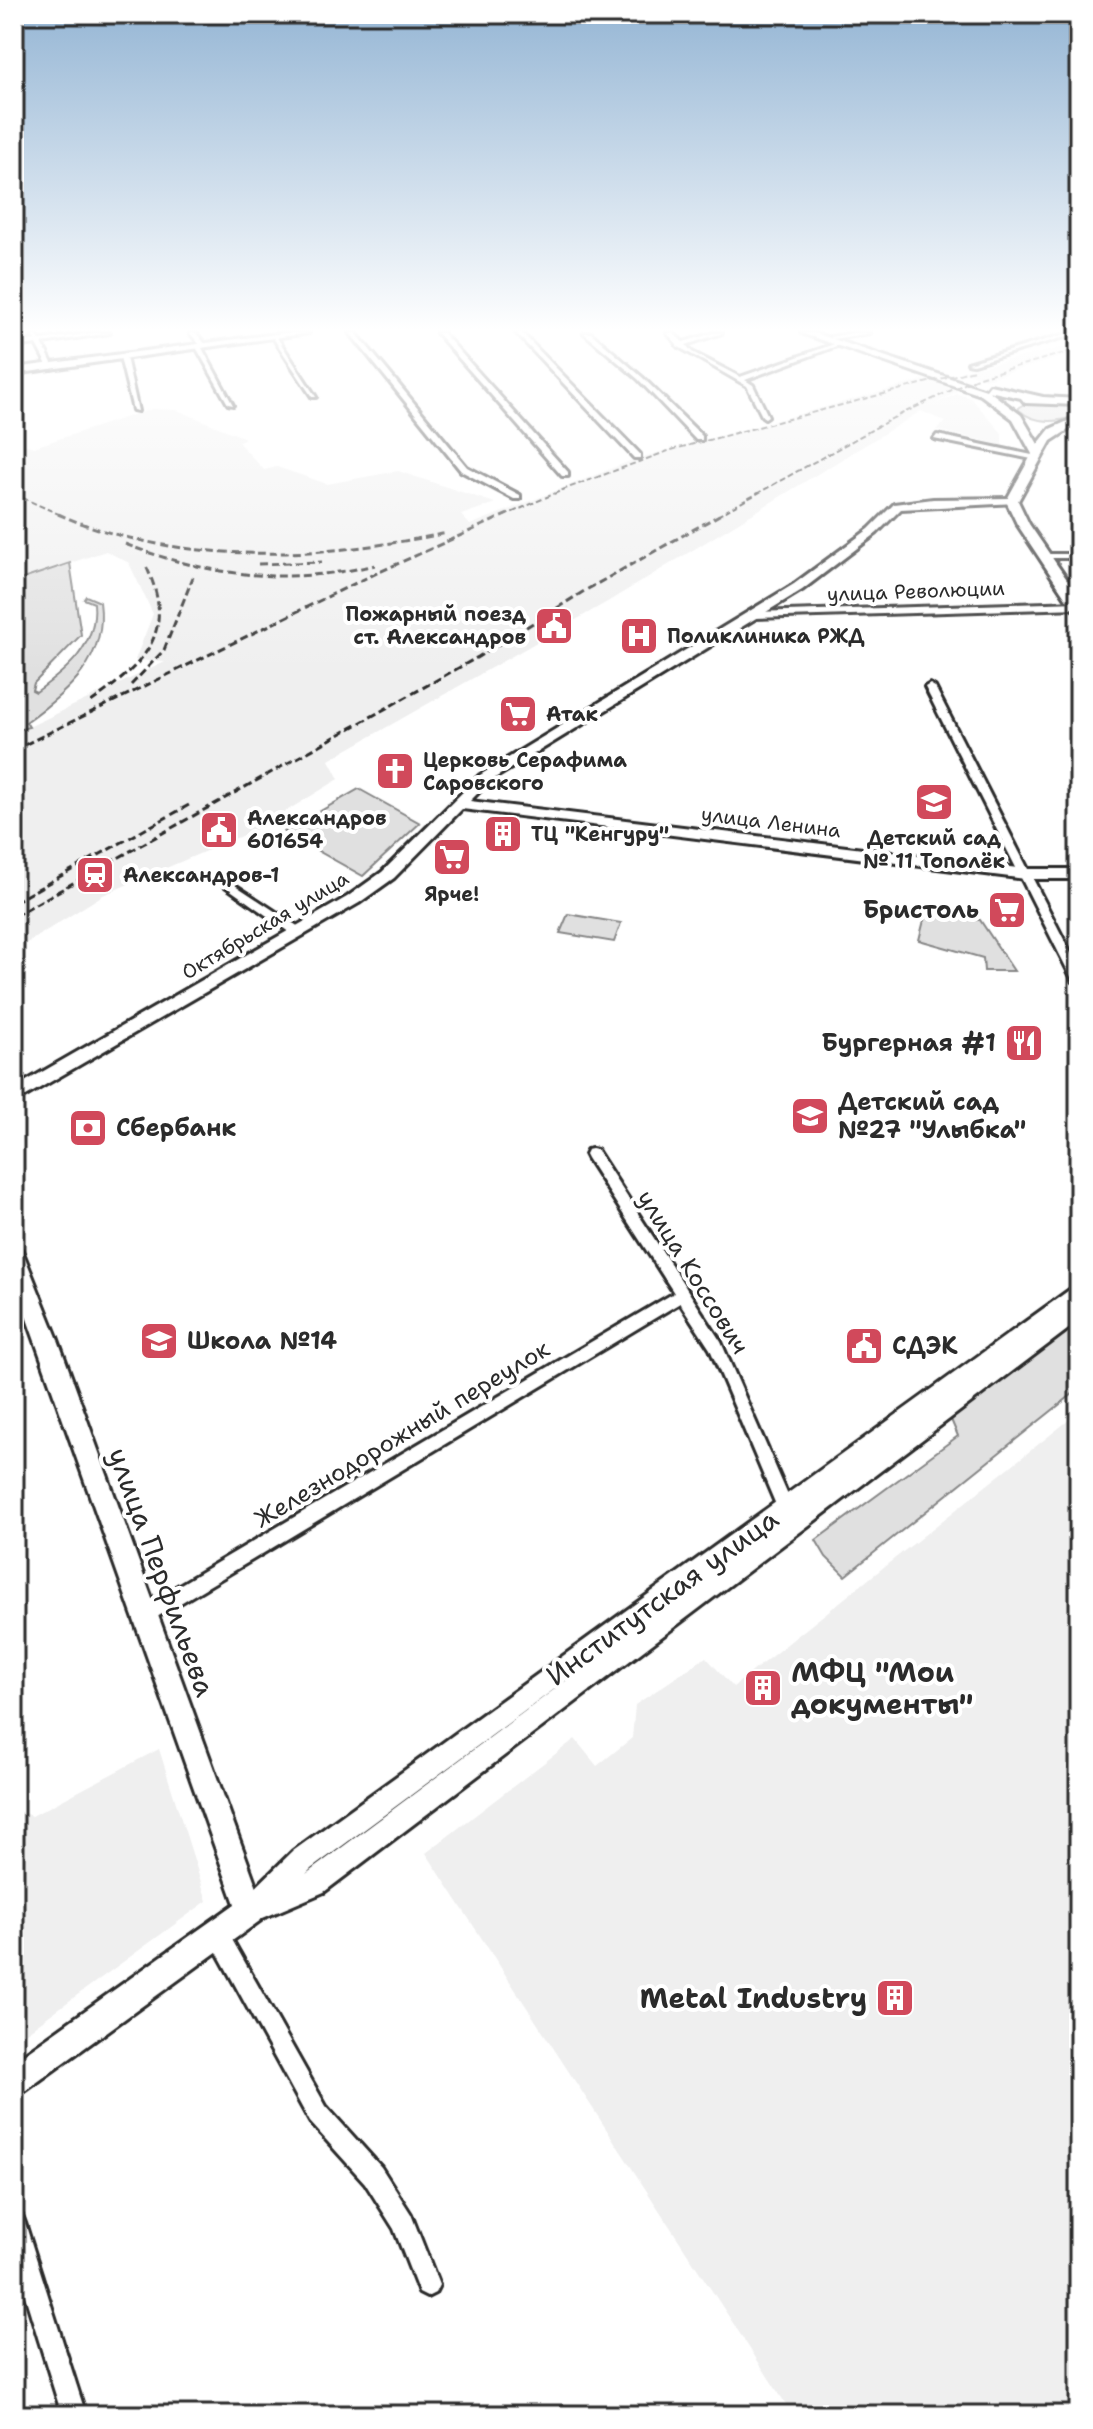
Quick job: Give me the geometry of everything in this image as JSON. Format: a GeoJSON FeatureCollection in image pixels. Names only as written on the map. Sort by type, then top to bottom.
{"type":"FeatureCollection","features":[{"type":"Feature","properties":{"kind":"main road"},"geometry":{"type":"LineString","coordinates":[[1032,446],[1038,457]]}},
{"type":"Feature","properties":{"kind":"main road"},"geometry":{"type":"LineString","coordinates":[[1043,446],[1012,501],[1079,605]]}},
{"type":"Feature","properties":{"kind":"main road","name":"Октябрьская улица"},"geometry":{"type":"LineString","coordinates":[[14,1096],[298,932],[388,875],[485,778],[754,615],[873,531],[898,506],[933,502],[1012,501]]}},
{"type":"Feature","properties":{"kind":"main road","name":"улица Ленина"},"geometry":{"type":"LineString","coordinates":[[458,804],[1026,874],[1079,874]]}},
{"type":"Feature","properties":{"kind":"main road","name":"улица Перфильева"},"geometry":{"type":"LineString","coordinates":[[14,1255],[251,1910]]}},
{"type":"Feature","properties":{"kind":"main road","name":"Институтская улица"},"geometry":{"type":"LineString","coordinates":[[14,2080],[251,1910]]}},
{"type":"Feature","properties":{"kind":"street"},"geometry":{"type":"LineString","coordinates":[[446,446],[464,469],[517,497]]}},
{"type":"Feature","properties":{"kind":"street"},"geometry":{"type":"LineString","coordinates":[[540,446],[565,474]]}},
{"type":"Feature","properties":{"kind":"street"},"geometry":{"type":"LineString","coordinates":[[628,446],[637,456]]}},
{"type":"Feature","properties":{"kind":"street"},"geometry":{"type":"LineString","coordinates":[[984,446],[1038,457]]}},
{"type":"Feature","properties":{"kind":"street"},"geometry":{"type":"LineString","coordinates":[[1045,556],[1079,556]]}},
{"type":"Feature","properties":{"kind":"street","name":"улица Революции"},"geometry":{"type":"LineString","coordinates":[[754,615],[1079,605]]}},
{"type":"Feature","properties":{"kind":"street"},"geometry":{"type":"LineString","coordinates":[[930,687],[1079,981]]}},
{"type":"Feature","properties":{"kind":"street"},"geometry":{"type":"LineString","coordinates":[[229,884],[298,932]]}},
{"type":"Feature","properties":{"kind":"street","name":"улица Коссович"},"geometry":{"type":"LineString","coordinates":[[592,1154],[716,1346],[791,1514]]}},
{"type":"Feature","properties":{"kind":"street","name":"Институтская улица"},"geometry":{"type":"LineString","coordinates":[[791,1514],[1079,1291]]}},
{"type":"Feature","properties":{"kind":"street","name":"Железнодорожный переулок"},"geometry":{"type":"LineString","coordinates":[[146,1614],[682,1295]]}},
{"type":"Feature","properties":{"kind":"street","name":"Институтская улица"},"geometry":{"type":"LineString","coordinates":[[251,1910],[315,1883],[562,1683],[791,1514],[1079,1310]]}},
{"type":"Feature","properties":{"kind":"street"},"geometry":{"type":"LineString","coordinates":[[218,1934],[318,2114],[373,2175],[403,2222],[427,2285]]}},
{"type":"Feature","properties":{"kind":"street"},"geometry":{"type":"LineString","coordinates":[[14,2223],[74,2415]]}},
{"type":"Feature","properties":{"kind":"shaded area"},"geometry":{"type":"Polygon","coordinates":[[[14,446],[242,446],[264,470],[277,467],[327,484],[398,471],[495,503],[461,515],[470,525],[635,459],[681,446],[863,446],[609,601],[329,760],[339,779],[255,830],[103,895],[14,951],[14,734],[165,662],[135,660],[153,614],[129,563],[106,551],[14,582],[14,446]]]}},
{"type":"Feature","properties":{"kind":"shaded area"},"geometry":{"type":"Polygon","coordinates":[[[70,563],[81,635],[34,683],[32,690],[36,692],[59,675],[86,644],[94,618],[94,603],[84,599],[86,596],[100,602],[98,641],[82,672],[70,686],[26,722],[29,727],[14,731],[14,582],[70,563]]]}},
{"type":"Feature","properties":{"kind":"shaded area"},"geometry":{"type":"Polygon","coordinates":[[[359,789],[420,823],[363,876],[284,832],[359,789]]]}},
{"type":"Feature","properties":{"kind":"shaded area"},"geometry":{"type":"Polygon","coordinates":[[[926,912],[980,920],[1014,971],[984,971],[983,958],[919,940],[926,912]]]}},
{"type":"Feature","properties":{"kind":"shaded area"},"geometry":{"type":"Polygon","coordinates":[[[568,914],[621,923],[614,942],[560,933],[568,914]]]}},
{"type":"Feature","properties":{"kind":"shaded area"},"geometry":{"type":"Polygon","coordinates":[[[1079,1317],[1079,1389],[845,1576],[826,1557],[816,1540],[958,1436],[949,1415],[1079,1317]]]}},
{"type":"Feature","properties":{"kind":"shaded area"},"geometry":{"type":"Polygon","coordinates":[[[1079,1412],[1079,2415],[793,2415],[426,1853],[575,1739],[597,1766],[632,1738],[635,1705],[706,1657],[733,1687],[1079,1412]]]}},
{"type":"Feature","properties":{"kind":"shaded area"},"geometry":{"type":"Polygon","coordinates":[[[159,1749],[207,1901],[14,2041],[14,1810],[32,1816],[159,1749]]]}},
{"type":"Feature","properties":{"kind":"railway"},"geometry":{"type":"LineString","coordinates":[[504,516],[565,489],[685,446]]}},
{"type":"Feature","properties":{"kind":"railway"},"geometry":{"type":"LineString","coordinates":[[717,516],[842,446]]}},
{"type":"Feature","properties":{"kind":"railway"},"geometry":{"type":"LineString","coordinates":[[14,494],[61,515]]}},
{"type":"Feature","properties":{"kind":"railway"},"geometry":{"type":"LineString","coordinates":[[14,750],[366,578],[508,514]]}},
{"type":"Feature","properties":{"kind":"railway"},"geometry":{"type":"LineString","coordinates":[[14,916],[478,657],[586,590],[721,514]]}},
{"type":"Feature","properties":{"kind":"railway"},"geometry":{"type":"LineString","coordinates":[[61,515],[105,531],[153,543],[251,553],[350,548],[447,533]]}},
{"type":"Feature","properties":{"kind":"railway"},"geometry":{"type":"LineString","coordinates":[[125,544],[187,564],[248,574],[311,575],[375,565]]}},
{"type":"Feature","properties":{"kind":"railway"},"geometry":{"type":"LineString","coordinates":[[14,556],[19,570]]}},
{"type":"Feature","properties":{"kind":"railway"},"geometry":{"type":"LineString","coordinates":[[258,564],[322,562]]}},
{"type":"Feature","properties":{"kind":"railway"},"geometry":{"type":"LineString","coordinates":[[91,702],[140,660],[157,628],[155,590],[146,566]]}},
{"type":"Feature","properties":{"kind":"railway"},"geometry":{"type":"LineString","coordinates":[[131,685],[164,650],[193,577]]}},
{"type":"Feature","properties":{"kind":"railway"},"geometry":{"type":"LineString","coordinates":[[14,902],[189,805]]}},
{"type":"Feature","properties":{"kind":"place","name":"Пожарный поезд ст. Александров"},"geometry":{"type":"Point","coordinates":[554,626]}},
{"type":"Feature","properties":{"kind":"place","name":"Поликлиника РЖД"},"geometry":{"type":"Point","coordinates":[639,636]}},
{"type":"Feature","properties":{"kind":"place","name":"Атак"},"geometry":{"type":"Point","coordinates":[518,714]}},
{"type":"Feature","properties":{"kind":"place","name":"Церковь Серафима Саровского"},"geometry":{"type":"Point","coordinates":[395,771]}},
{"type":"Feature","properties":{"kind":"place","name":"Детский сад № 11 Тополёк"},"geometry":{"type":"Point","coordinates":[934,802]}},
{"type":"Feature","properties":{"kind":"place","name":"Александров 601654"},"geometry":{"type":"Point","coordinates":[219,830]}},
{"type":"Feature","properties":{"kind":"place","name":"ТЦ \"Кенгуру\""},"geometry":{"type":"Point","coordinates":[503,834]}},
{"type":"Feature","properties":{"kind":"place","name":"Ярче!"},"geometry":{"type":"Point","coordinates":[452,857]}},
{"type":"Feature","properties":{"kind":"place","name":"Александров-1"},"geometry":{"type":"Point","coordinates":[95,875]}},
{"type":"Feature","properties":{"kind":"place","name":"Бристоль"},"geometry":{"type":"Point","coordinates":[1007,910]}},
{"type":"Feature","properties":{"kind":"place","name":"Бургерная #1"},"geometry":{"type":"Point","coordinates":[1024,1043]}},
{"type":"Feature","properties":{"kind":"place","name":"Детский сад №27 \"Улыбка\""},"geometry":{"type":"Point","coordinates":[810,1116]}},
{"type":"Feature","properties":{"kind":"place","name":"Сбербанк"},"geometry":{"type":"Point","coordinates":[88,1128]}},
{"type":"Feature","properties":{"kind":"place","name":"Школа №14"},"geometry":{"type":"Point","coordinates":[159,1341]}},
{"type":"Feature","properties":{"kind":"place","name":"СДЭК"},"geometry":{"type":"Point","coordinates":[864,1346]}},
{"type":"Feature","properties":{"kind":"place","name":"МФЦ \"Мои документы\""},"geometry":{"type":"Point","coordinates":[763,1688]}},
{"type":"Feature","properties":{"kind":"place","name":"Metal Industry"},"geometry":{"type":"Point","coordinates":[895,1998]}}]}
